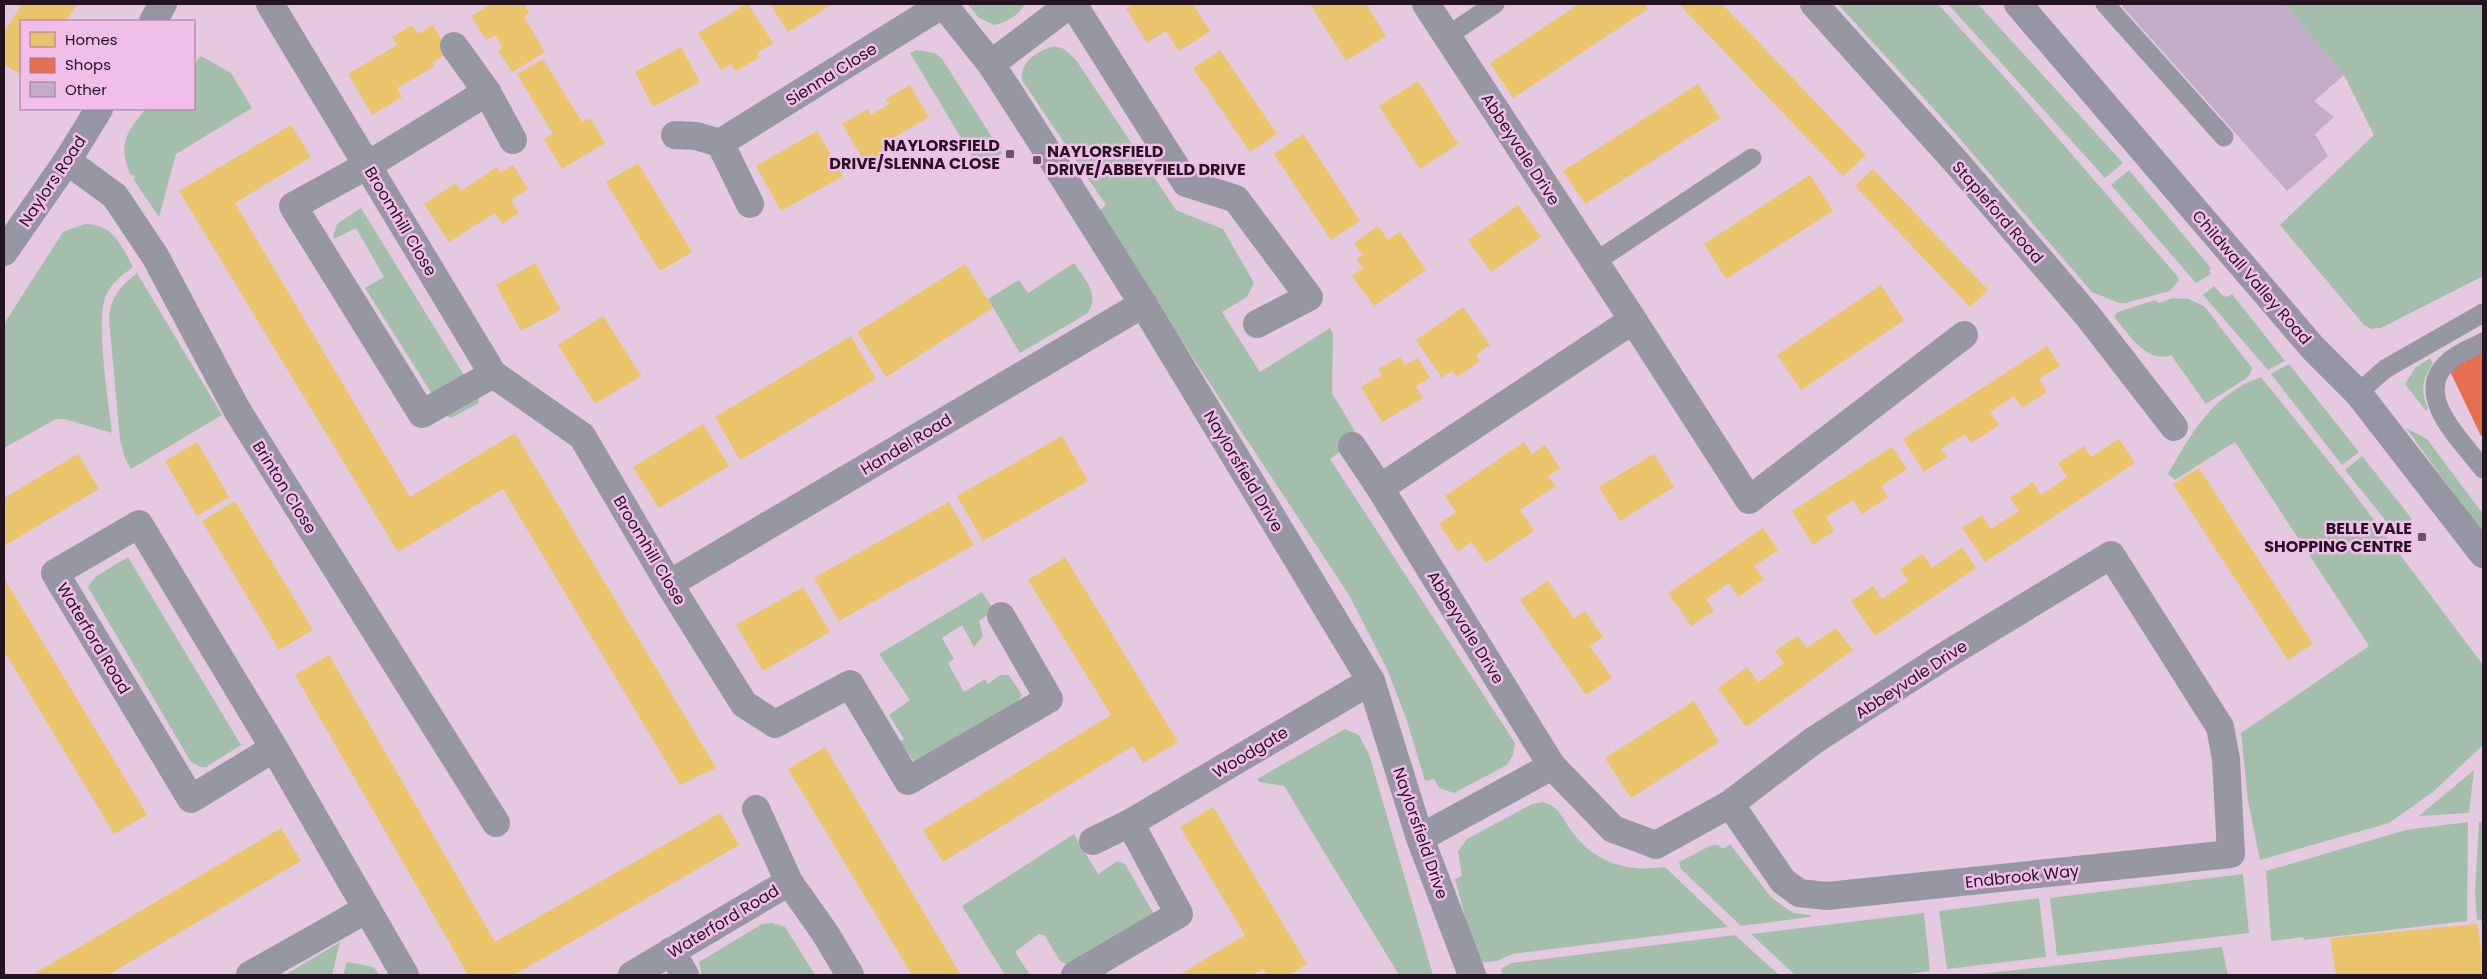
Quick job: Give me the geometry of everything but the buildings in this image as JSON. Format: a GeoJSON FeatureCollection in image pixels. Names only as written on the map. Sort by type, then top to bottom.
{"type":"FeatureCollection","features":[{"type":"Feature","properties":{"kind":"main road"},"geometry":{"type":"LineString","coordinates":[[154,20],[164,4]]}},
{"type":"Feature","properties":{"kind":"main road","name":"Childwall Valley Road"},"geometry":{"type":"LineString","coordinates":[[2018,4],[2314,348],[2358,393],[2483,554]]}},
{"type":"Feature","properties":{"kind":"main road","name":"Naylors Road"},"geometry":{"type":"LineString","coordinates":[[4,252],[67,161],[98,110]]}},
{"type":"Feature","properties":{"kind":"street","name":"Broomhill Close"},"geometry":{"type":"LineString","coordinates":[[270,4],[493,374],[582,436],[744,704],[775,724],[850,684],[908,781],[1049,699],[1001,616]]}},
{"type":"Feature","properties":{"kind":"street","name":"Naylorsfield Drive"},"geometry":{"type":"LineString","coordinates":[[943,4],[991,64],[1143,304],[1371,681],[1420,838],[1472,975]]}},
{"type":"Feature","properties":{"kind":"street","name":"Sienna Close"},"geometry":{"type":"LineString","coordinates":[[720,143],[943,4]]}},
{"type":"Feature","properties":{"kind":"street"},"geometry":{"type":"LineString","coordinates":[[991,64],[1072,4],[1186,183],[1236,199],[1309,297],[1257,324]]}},
{"type":"Feature","properties":{"kind":"street","name":"Abbeyvale Drive"},"geometry":{"type":"LineString","coordinates":[[1426,4],[1633,320],[1748,500],[1964,335]]}},
{"type":"Feature","properties":{"kind":"street","name":"Stapleford Road"},"geometry":{"type":"LineString","coordinates":[[1814,4],[1957,163],[2088,316],[2174,427]]}},
{"type":"Feature","properties":{"kind":"street"},"geometry":{"type":"LineString","coordinates":[[454,46],[488,92],[513,140]]}},
{"type":"Feature","properties":{"kind":"street"},"geometry":{"type":"LineString","coordinates":[[488,92],[368,165],[292,206],[422,414],[493,374]]}},
{"type":"Feature","properties":{"kind":"street"},"geometry":{"type":"LineString","coordinates":[[675,135],[696,136],[720,143],[750,204]]}},
{"type":"Feature","properties":{"kind":"street","name":"Brinton Close"},"geometry":{"type":"LineString","coordinates":[[67,161],[115,196],[155,256],[238,410],[496,823]]}},
{"type":"Feature","properties":{"kind":"street","name":"Handel Road"},"geometry":{"type":"LineString","coordinates":[[670,584],[1143,304]]}},
{"type":"Feature","properties":{"kind":"street"},"geometry":{"type":"LineString","coordinates":[[1380,488],[1633,320]]}},
{"type":"Feature","properties":{"kind":"street","name":"Abbeyvale Drive"},"geometry":{"type":"LineString","coordinates":[[1352,446],[1552,766],[1613,829],[1656,845],[1730,804],[1813,741],[1943,657],[2111,555],[2220,727]]}},
{"type":"Feature","properties":{"kind":"street","name":"Waterford Road"},"geometry":{"type":"LineString","coordinates":[[274,748],[191,799],[55,573],[139,524],[274,748],[405,975]]}},
{"type":"Feature","properties":{"kind":"street","name":"Woodgate"},"geometry":{"type":"LineString","coordinates":[[1093,842],[1130,823],[1371,681]]}},
{"type":"Feature","properties":{"kind":"street","name":"Endbrook Way"},"geometry":{"type":"LineString","coordinates":[[1730,804],[1783,882],[1799,893],[1827,896],[2231,854],[2226,759],[2220,727]]}},
{"type":"Feature","properties":{"kind":"street"},"geometry":{"type":"LineString","coordinates":[[1420,838],[1552,766]]}},
{"type":"Feature","properties":{"kind":"street","name":"Waterford Road"},"geometry":{"type":"LineString","coordinates":[[756,809],[789,882],[825,934],[850,975]]}},
{"type":"Feature","properties":{"kind":"street"},"geometry":{"type":"LineString","coordinates":[[1075,975],[1179,914],[1130,823]]}},
{"type":"Feature","properties":{"kind":"street","name":"Waterford Road"},"geometry":{"type":"LineString","coordinates":[[632,975],[789,882]]}},
{"type":"Feature","properties":{"kind":"street"},"geometry":{"type":"LineString","coordinates":[[250,975],[367,909]]}},
{"type":"Feature","properties":{"kind":"street"},"geometry":{"type":"LineString","coordinates":[[671,951],[685,975]]}},
{"type":"Feature","properties":{"kind":"lane"},"geometry":{"type":"LineString","coordinates":[[1447,36],[1495,4]]}},
{"type":"Feature","properties":{"kind":"lane"},"geometry":{"type":"LineString","coordinates":[[2105,4],[2224,137]]}},
{"type":"Feature","properties":{"kind":"lane"},"geometry":{"type":"LineString","coordinates":[[1595,262],[1752,158]]}},
{"type":"Feature","properties":{"kind":"lane"},"geometry":{"type":"LineString","coordinates":[[2358,393],[2385,369],[2483,312]]}},
{"type":"Feature","properties":{"kind":"lane"},"geometry":{"type":"LineString","coordinates":[[2483,342],[2447,362],[2436,379],[2434,394],[2441,414],[2483,469]]}},
{"type":"Feature","properties":{"kind":"green space"},"geometry":{"type":"Polygon","coordinates":[[[960,4],[1025,4],[1012,18],[994,25],[979,18],[968,5],[960,4]]]}},
{"type":"Feature","properties":{"kind":"green space"},"geometry":{"type":"Polygon","coordinates":[[[1838,4],[1938,4],[2018,92],[2178,277],[2179,280],[2170,291],[2125,303],[2119,303],[2092,292],[1942,118],[1838,4]]]}},
{"type":"Feature","properties":{"kind":"green space"},"geometry":{"type":"Polygon","coordinates":[[[1948,4],[1978,4],[2123,163],[2105,178],[1948,4]]]}},
{"type":"Feature","properties":{"kind":"green space"},"geometry":{"type":"Polygon","coordinates":[[[2285,4],[2483,4],[2483,276],[2381,328],[2371,329],[2364,325],[2280,225],[2374,135],[2344,75],[2285,4]]]}},
{"type":"Feature","properties":{"kind":"green space"},"geometry":{"type":"Polygon","coordinates":[[[1054,46],[1064,49],[1076,60],[1176,210],[1223,229],[1254,283],[1247,297],[1222,312],[1260,372],[1330,328],[1333,334],[1332,393],[1359,438],[1330,459],[1515,743],[1513,755],[1507,765],[1454,793],[1439,788],[1434,779],[1425,781],[1406,718],[1387,669],[1349,595],[1097,212],[1106,205],[1022,80],[1024,68],[1031,58],[1054,46]]]}},
{"type":"Feature","properties":{"kind":"green space"},"geometry":{"type":"Polygon","coordinates":[[[916,50],[935,53],[942,59],[1002,153],[978,166],[910,53],[916,50]]]}},
{"type":"Feature","properties":{"kind":"green space"},"geometry":{"type":"Polygon","coordinates":[[[201,56],[231,73],[252,108],[176,154],[159,217],[134,180],[135,176],[130,174],[126,164],[126,139],[133,125],[145,110],[195,110],[195,64],[201,56]]]}},
{"type":"Feature","properties":{"kind":"green space"},"geometry":{"type":"Polygon","coordinates":[[[2129,170],[2211,268],[2209,271],[2211,274],[2196,283],[2111,185],[2129,170]]]}},
{"type":"Feature","properties":{"kind":"green space"},"geometry":{"type":"Polygon","coordinates":[[[361,208],[478,398],[479,403],[451,418],[446,416],[365,288],[384,277],[356,228],[334,239],[333,237],[337,224],[361,208]]]}},
{"type":"Feature","properties":{"kind":"green space"},"geometry":{"type":"Polygon","coordinates":[[[85,224],[103,228],[115,237],[133,267],[111,287],[106,295],[103,307],[102,342],[112,433],[64,419],[56,419],[4,448],[4,324],[63,232],[85,224]]]}},
{"type":"Feature","properties":{"kind":"green space"},"geometry":{"type":"Polygon","coordinates":[[[1074,263],[1092,293],[1091,306],[1088,313],[1020,353],[988,299],[1019,280],[1028,293],[1074,263]]]}},
{"type":"Feature","properties":{"kind":"green space"},"geometry":{"type":"Polygon","coordinates":[[[137,273],[222,415],[131,469],[125,458],[120,440],[109,319],[112,304],[117,293],[137,273]]]}},
{"type":"Feature","properties":{"kind":"green space"},"geometry":{"type":"Polygon","coordinates":[[[2214,286],[2222,295],[2227,297],[2232,294],[2285,361],[2268,370],[2203,295],[2214,286]]]}},
{"type":"Feature","properties":{"kind":"green space"},"geometry":{"type":"Polygon","coordinates":[[[2173,298],[2188,299],[2204,306],[2252,368],[2250,374],[2245,379],[2206,404],[2171,355],[2162,357],[2146,351],[2138,345],[2114,317],[2118,312],[2155,300],[2159,303],[2173,298]]]}},
{"type":"Feature","properties":{"kind":"green space"},"geometry":{"type":"Polygon","coordinates":[[[2430,358],[2433,363],[2425,379],[2423,390],[2428,408],[2426,411],[2405,384],[2415,368],[2430,358]]]}},
{"type":"Feature","properties":{"kind":"green space"},"geometry":{"type":"Polygon","coordinates":[[[2289,364],[2359,452],[2342,465],[2271,374],[2289,364]]]}},
{"type":"Feature","properties":{"kind":"green space"},"geometry":{"type":"Polygon","coordinates":[[[2261,377],[2347,484],[2483,665],[2483,745],[2433,792],[2389,823],[2260,860],[2248,801],[2241,733],[2369,646],[2235,442],[2175,480],[2168,474],[2195,429],[2217,404],[2244,384],[2261,377]]]}},
{"type":"Feature","properties":{"kind":"green space"},"geometry":{"type":"Polygon","coordinates":[[[2406,428],[2427,439],[2483,514],[2483,534],[2406,428]]]}},
{"type":"Feature","properties":{"kind":"green space"},"geometry":{"type":"Polygon","coordinates":[[[2362,456],[2412,519],[2394,531],[2345,470],[2362,456]]]}},
{"type":"Feature","properties":{"kind":"green space"},"geometry":{"type":"Polygon","coordinates":[[[128,557],[241,745],[206,767],[201,767],[191,762],[88,587],[95,577],[128,557]]]}},
{"type":"Feature","properties":{"kind":"green space"},"geometry":{"type":"Polygon","coordinates":[[[982,592],[994,610],[979,621],[983,636],[974,647],[962,625],[942,638],[954,659],[948,663],[964,692],[985,679],[988,684],[1000,675],[1009,675],[1022,695],[1016,705],[918,762],[914,761],[900,742],[904,739],[889,715],[910,700],[879,654],[982,592]]]}},
{"type":"Feature","properties":{"kind":"green space"},"geometry":{"type":"Polygon","coordinates":[[[1345,729],[1359,735],[1369,754],[1433,975],[1399,975],[1284,786],[1260,782],[1257,779],[1345,729]]]}},
{"type":"Feature","properties":{"kind":"green space"},"geometry":{"type":"Polygon","coordinates":[[[2474,770],[2469,813],[2419,816],[2474,770]]]}},
{"type":"Feature","properties":{"kind":"green space"},"geometry":{"type":"Polygon","coordinates":[[[1542,802],[1557,810],[1582,844],[1603,859],[1626,867],[1665,867],[1728,927],[1513,954],[1497,961],[1477,963],[1455,879],[1462,876],[1458,851],[1467,839],[1532,804],[1542,802]]]}},
{"type":"Feature","properties":{"kind":"green space"},"geometry":{"type":"Polygon","coordinates":[[[2468,822],[2467,921],[2304,940],[2303,937],[2271,941],[2266,871],[2406,830],[2468,822]]]}},
{"type":"Feature","properties":{"kind":"green space"},"geometry":{"type":"Polygon","coordinates":[[[2479,822],[2483,822],[2483,934],[2481,919],[2477,920],[2475,892],[2479,822]]]}},
{"type":"Feature","properties":{"kind":"green space"},"geometry":{"type":"Polygon","coordinates":[[[1074,834],[1098,874],[1118,861],[1125,864],[1155,916],[1073,967],[1060,961],[1045,936],[1039,934],[1015,952],[1030,975],[1005,975],[962,906],[1074,834]]]}},
{"type":"Feature","properties":{"kind":"green space"},"geometry":{"type":"Polygon","coordinates":[[[1730,844],[1771,897],[1794,913],[1811,915],[1810,917],[1741,926],[1681,869],[1679,862],[1712,845],[1718,845],[1723,849],[1730,844]]]}},
{"type":"Feature","properties":{"kind":"green space"},"geometry":{"type":"Polygon","coordinates":[[[2243,874],[2249,933],[2057,956],[2050,898],[2243,874]]]}},
{"type":"Feature","properties":{"kind":"green space"},"geometry":{"type":"Polygon","coordinates":[[[2039,898],[2046,957],[1947,969],[1939,911],[2039,898]]]}},
{"type":"Feature","properties":{"kind":"green space"},"geometry":{"type":"Polygon","coordinates":[[[1924,913],[1930,971],[1901,975],[1795,975],[1751,934],[1924,913]]]}},
{"type":"Feature","properties":{"kind":"green space"},"geometry":{"type":"Polygon","coordinates":[[[772,923],[785,927],[815,975],[702,975],[699,962],[762,924],[772,923]]]}},
{"type":"Feature","properties":{"kind":"green space"},"geometry":{"type":"Polygon","coordinates":[[[1735,935],[1779,975],[1502,975],[1501,969],[1511,963],[1735,935]]]}},
{"type":"Feature","properties":{"kind":"green space"},"geometry":{"type":"Polygon","coordinates":[[[340,942],[332,975],[285,975],[340,942]]]}},
{"type":"Feature","properties":{"kind":"green space"},"geometry":{"type":"Polygon","coordinates":[[[2222,947],[2228,975],[1972,975],[2222,947]]]}},
{"type":"Feature","properties":{"kind":"green space"},"geometry":{"type":"Polygon","coordinates":[[[347,962],[374,967],[379,975],[343,975],[347,962]]]}},
{"type":"Feature","properties":{"kind":"place","name":"NAYLORSFIELD DRIVE/SLENNA CLOSE"},"geometry":{"type":"Point","coordinates":[1010,154]}},
{"type":"Feature","properties":{"kind":"place","name":"NAYLORSFIELD DRIVE/ABBEYFIELD DRIVE"},"geometry":{"type":"Point","coordinates":[1037,160]}},
{"type":"Feature","properties":{"kind":"place","name":"BELLE VALE SHOPPING CENTRE"},"geometry":{"type":"Point","coordinates":[2422,537]}}]}
